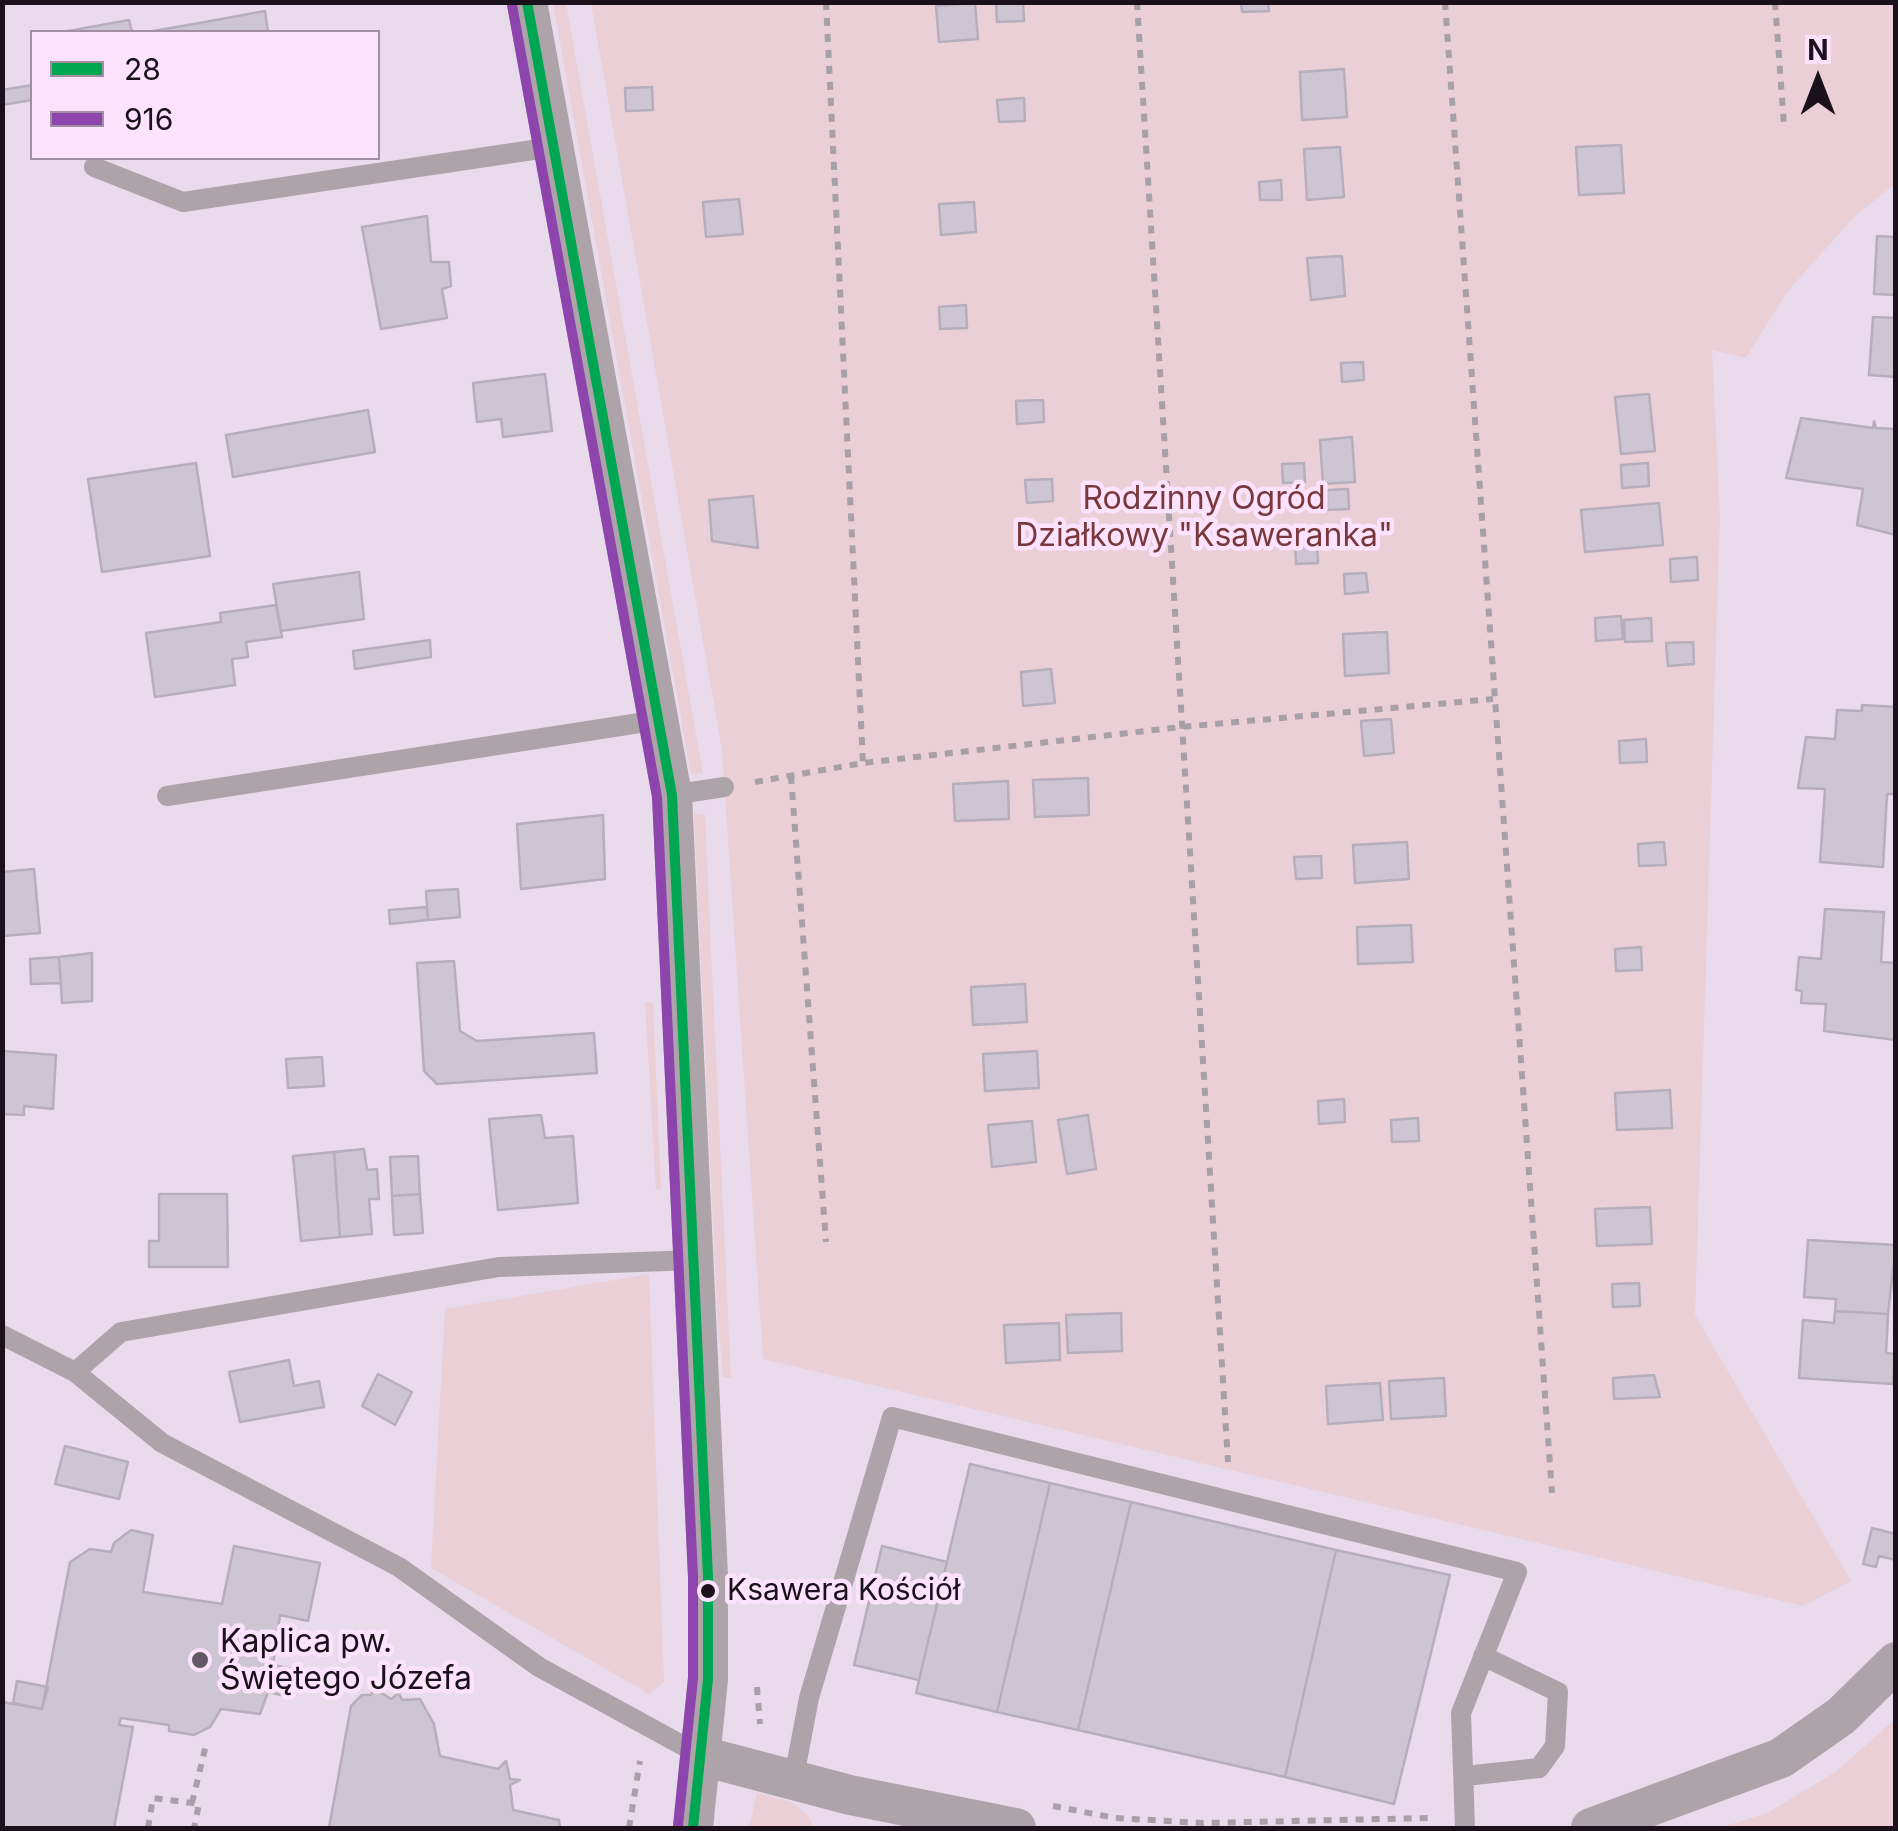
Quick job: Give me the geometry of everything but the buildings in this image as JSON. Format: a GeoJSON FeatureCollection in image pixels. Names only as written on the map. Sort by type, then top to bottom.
{"type":"FeatureCollection","features":[{"type":"Feature","properties":{"kind":"street"},"geometry":{"type":"LineString","coordinates":[[527,2],[672,795],[696,1260],[708,1594],[702,1756],[693,1828]]}},
{"type":"Feature","properties":{"kind":"street"},"geometry":{"type":"LineString","coordinates":[[1590,1828],[1781,1758],[1842,1716],[1896,1662]]}},
{"type":"Feature","properties":{"kind":"street"},"geometry":{"type":"LineString","coordinates":[[702,1756],[792,1782],[1028,1816]]}},
{"type":"Feature","properties":{"kind":"lane"},"geometry":{"type":"LineString","coordinates":[[94,167],[183,202],[553,147]]}},
{"type":"Feature","properties":{"kind":"lane"},"geometry":{"type":"LineString","coordinates":[[167,796],[659,720]]}},
{"type":"Feature","properties":{"kind":"lane"},"geometry":{"type":"LineString","coordinates":[[672,795],[724,787]]}},
{"type":"Feature","properties":{"kind":"lane"},"geometry":{"type":"LineString","coordinates":[[74,1372],[121,1332],[499,1268],[696,1260]]}},
{"type":"Feature","properties":{"kind":"lane"},"geometry":{"type":"LineString","coordinates":[[2,1335],[74,1372],[162,1443],[399,1568],[539,1666],[702,1756]]}},
{"type":"Feature","properties":{"kind":"lane"},"geometry":{"type":"LineString","coordinates":[[792,1782],[809,1698],[892,1417],[1516,1572],[1460,1713],[1465,1822]]}},
{"type":"Feature","properties":{"kind":"lane"},"geometry":{"type":"LineString","coordinates":[[1465,1776],[1539,1768],[1555,1746],[1558,1692],[1483,1656]]}},
{"type":"Feature","properties":{"kind":"path"},"geometry":{"type":"LineString","coordinates":[[826,2],[863,763]]}},
{"type":"Feature","properties":{"kind":"path"},"geometry":{"type":"LineString","coordinates":[[1137,2],[1228,1462]]}},
{"type":"Feature","properties":{"kind":"path"},"geometry":{"type":"LineString","coordinates":[[1445,2],[1552,1492]]}},
{"type":"Feature","properties":{"kind":"path"},"geometry":{"type":"LineString","coordinates":[[1775,2],[1784,125]]}},
{"type":"Feature","properties":{"kind":"path"},"geometry":{"type":"LineString","coordinates":[[724,787],[863,763],[1181,727],[1494,699]]}},
{"type":"Feature","properties":{"kind":"path"},"geometry":{"type":"LineString","coordinates":[[792,776],[826,1242]]}},
{"type":"Feature","properties":{"kind":"path"},"geometry":{"type":"LineString","coordinates":[[629,1828],[644,1742]]}},
{"type":"Feature","properties":{"kind":"path"},"geometry":{"type":"LineString","coordinates":[[192,1804],[206,1745]]}},
{"type":"Feature","properties":{"kind":"path"},"geometry":{"type":"LineString","coordinates":[[148,1828],[152,1798],[199,1804],[194,1828]]}},
{"type":"Feature","properties":{"kind":"path"},"geometry":{"type":"LineString","coordinates":[[1028,1816],[1204,1823],[1465,1822]]}},
{"type":"Feature","properties":{"kind":"green space"},"geometry":{"type":"Polygon","coordinates":[[[553,3],[566,3],[703,773],[691,774],[553,3]]]}},
{"type":"Feature","properties":{"kind":"green space","name":"Rodzinny Ogród Działkowy \"Ksaweranka\""},"geometry":{"type":"Polygon","coordinates":[[[591,3],[1895,3],[1895,184],[1855,216],[1787,292],[1746,358],[1712,350],[1720,515],[1695,1315],[1851,1581],[1803,1606],[763,1359],[722,750],[591,3]]]}},
{"type":"Feature","properties":{"kind":"green space"},"geometry":{"type":"Polygon","coordinates":[[[705,814],[731,1378],[723,1377],[717,1309],[694,815],[705,814]]]}},
{"type":"Feature","properties":{"kind":"green space"},"geometry":{"type":"Polygon","coordinates":[[[645,1002],[653,1003],[661,1190],[656,1190],[645,1002]]]}},
{"type":"Feature","properties":{"kind":"green space"},"geometry":{"type":"Polygon","coordinates":[[[649,1274],[664,1682],[649,1694],[431,1568],[445,1309],[649,1274]]]}},
{"type":"Feature","properties":{"kind":"green space"},"geometry":{"type":"Polygon","coordinates":[[[1895,1719],[1895,1828],[1719,1828],[1767,1813],[1837,1771],[1895,1719]]]}},
{"type":"Feature","properties":{"kind":"green space"},"geometry":{"type":"Polygon","coordinates":[[[757,1793],[791,1802],[809,1816],[814,1828],[749,1828],[757,1793]]]}},
{"type":"Feature","properties":{"kind":"transit line","name":"28"},"geometry":{"type":"LineString","coordinates":[[527,2],[672,795],[708,1577],[708,1679],[693,1828]]}},
{"type":"Feature","properties":{"kind":"transit line","name":"916"},"geometry":{"type":"LineString","coordinates":[[512,5],[657,797],[693,1577],[693,1678],[678,1826]]}},
{"type":"Feature","properties":{"kind":"place","name":"Ksawera Kościół"},"geometry":{"type":"Point","coordinates":[708,1591]}},
{"type":"Feature","properties":{"kind":"place","name":"Kaplica pw. Świętego Józefa"},"geometry":{"type":"Point","coordinates":[200,1660]}}]}
